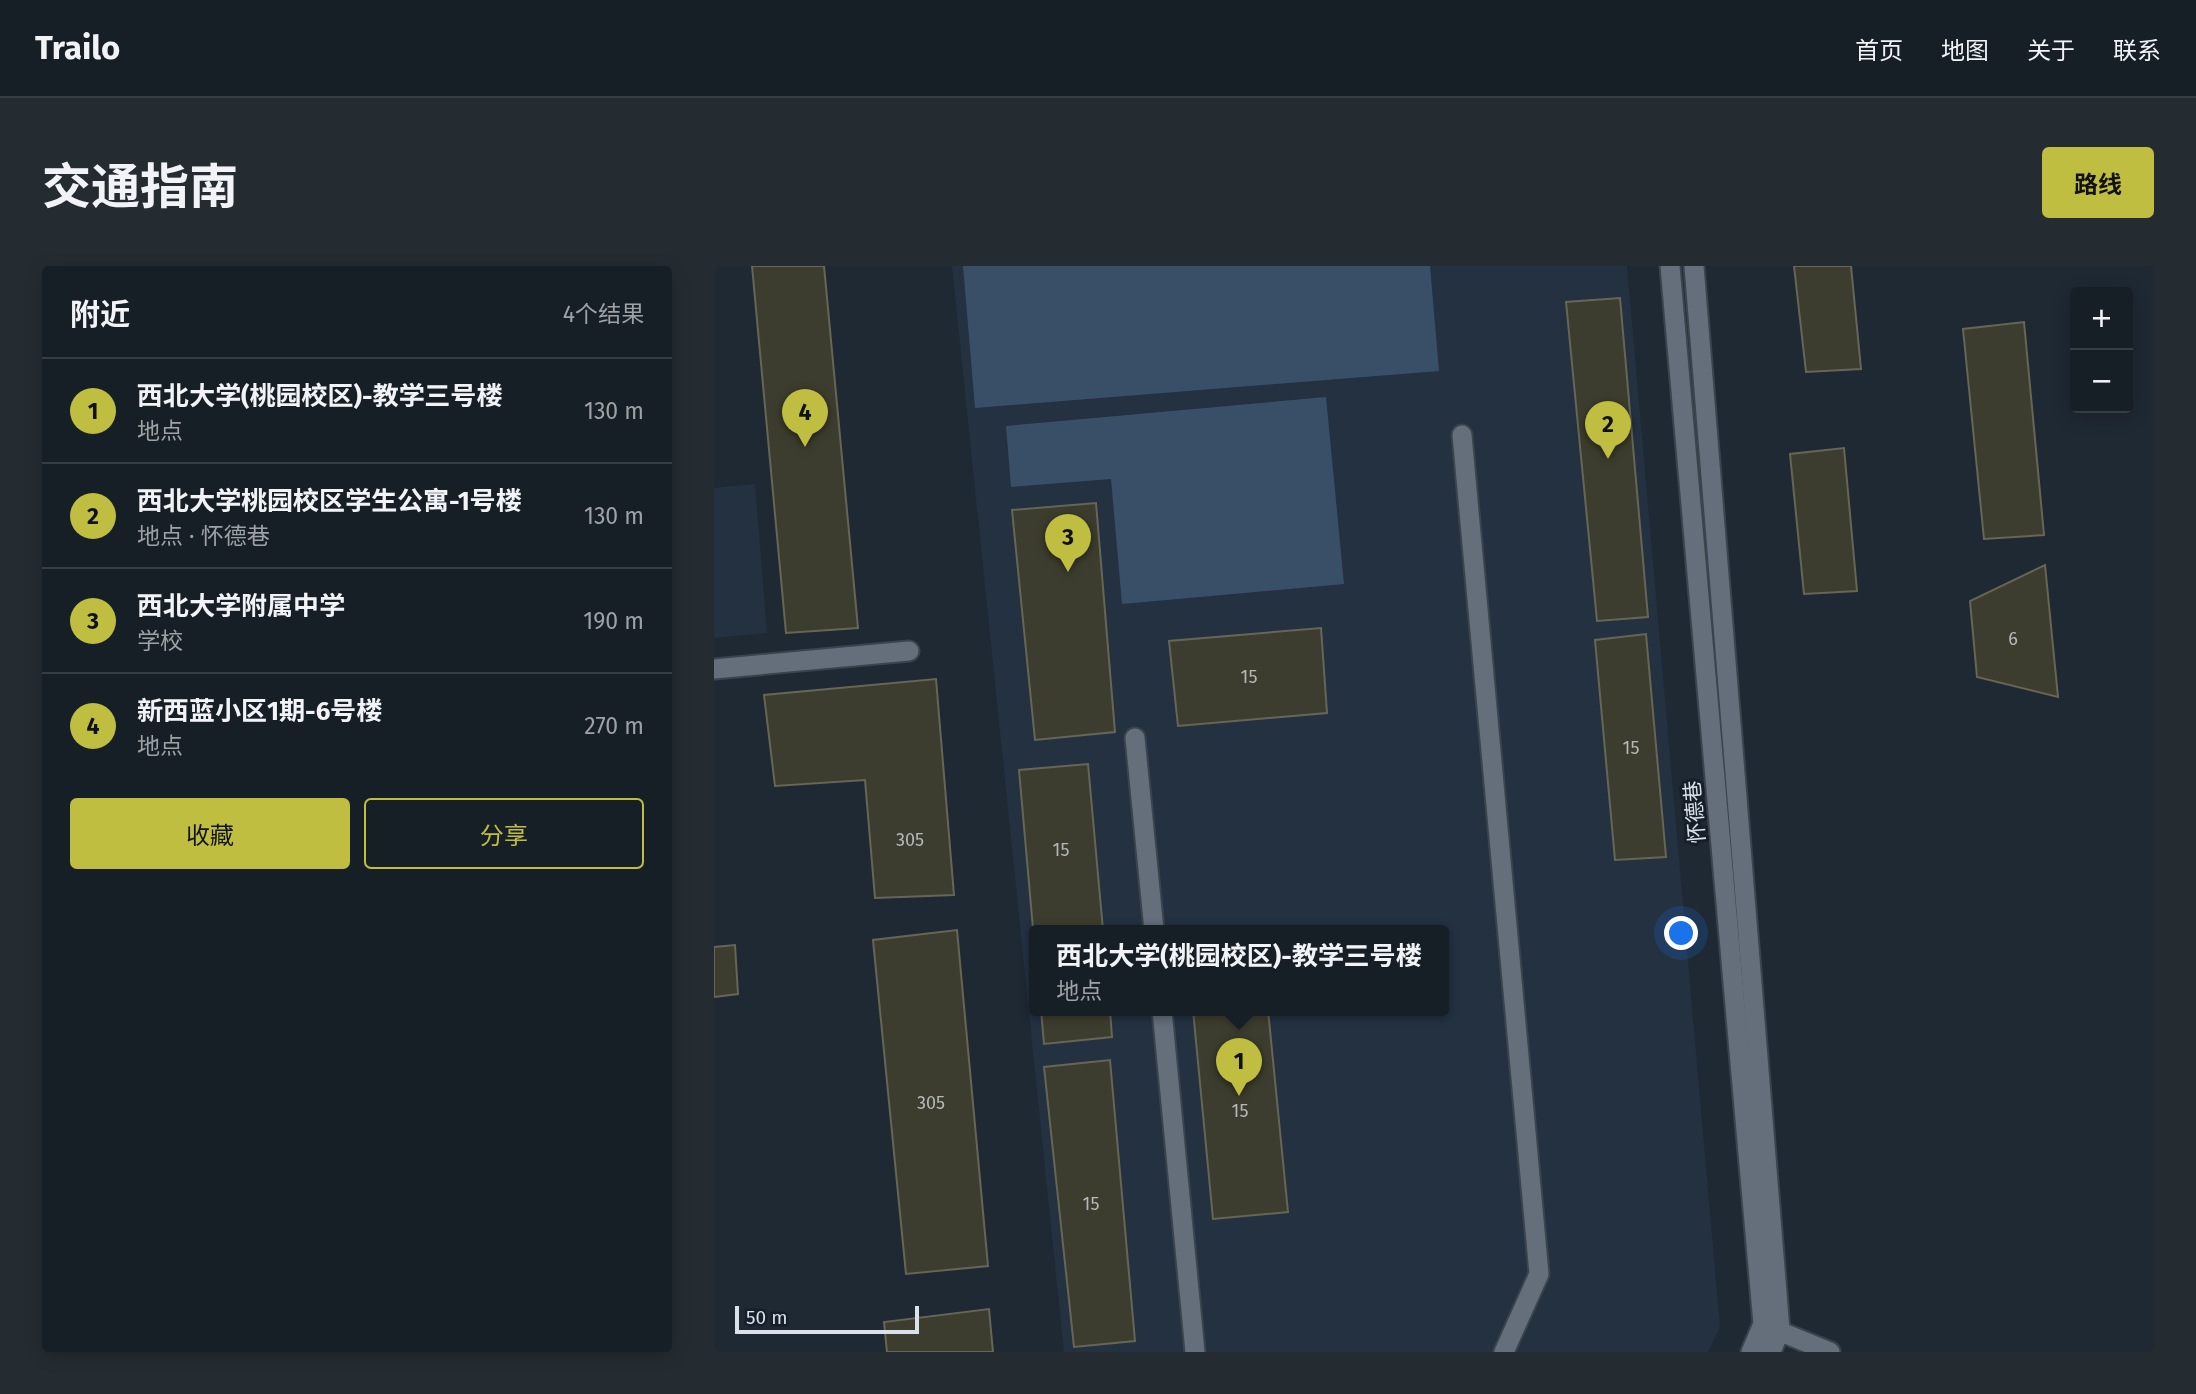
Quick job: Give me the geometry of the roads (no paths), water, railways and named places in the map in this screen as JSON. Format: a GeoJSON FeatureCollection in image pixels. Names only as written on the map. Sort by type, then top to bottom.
{"type":"FeatureCollection","features":[{"type":"Feature","properties":{"kind":"street","name":"怀德巷"},"geometry":{"type":"LineString","coordinates":[[1670,266],[1772,1327],[1751,1352]]}},
{"type":"Feature","properties":{"kind":"street","name":"怀德巷"},"geometry":{"type":"LineString","coordinates":[[1694,266],[1772,1327],[1771,1352]]}},
{"type":"Feature","properties":{"kind":"street"},"geometry":{"type":"LineString","coordinates":[[1462,435],[1539,1274],[1504,1352]]}},
{"type":"Feature","properties":{"kind":"street"},"geometry":{"type":"LineString","coordinates":[[714,669],[909,651]]}},
{"type":"Feature","properties":{"kind":"street"},"geometry":{"type":"LineString","coordinates":[[1135,738],[1154,925]]}},
{"type":"Feature","properties":{"kind":"street"},"geometry":{"type":"LineString","coordinates":[[1163,1016],[1195,1352]]}},
{"type":"Feature","properties":{"kind":"street"},"geometry":{"type":"LineString","coordinates":[[1772,1327],[1830,1352]]}},
{"type":"Feature","properties":{"kind":"place","name":"新西蓝小区1期-6号楼"},"geometry":{"type":"Point","coordinates":[805,447]}},
{"type":"Feature","properties":{"kind":"place","name":"西北大学桃园校区学生公寓-1号楼"},"geometry":{"type":"Point","coordinates":[1608,459]}},
{"type":"Feature","properties":{"kind":"place","name":"西北大学附属中学"},"geometry":{"type":"Point","coordinates":[1068,572]}},
{"type":"Feature","properties":{"kind":"place","name":"西北大学(桃园校区)-教学三号楼"},"geometry":{"type":"Point","coordinates":[1239,1096]}}]}
